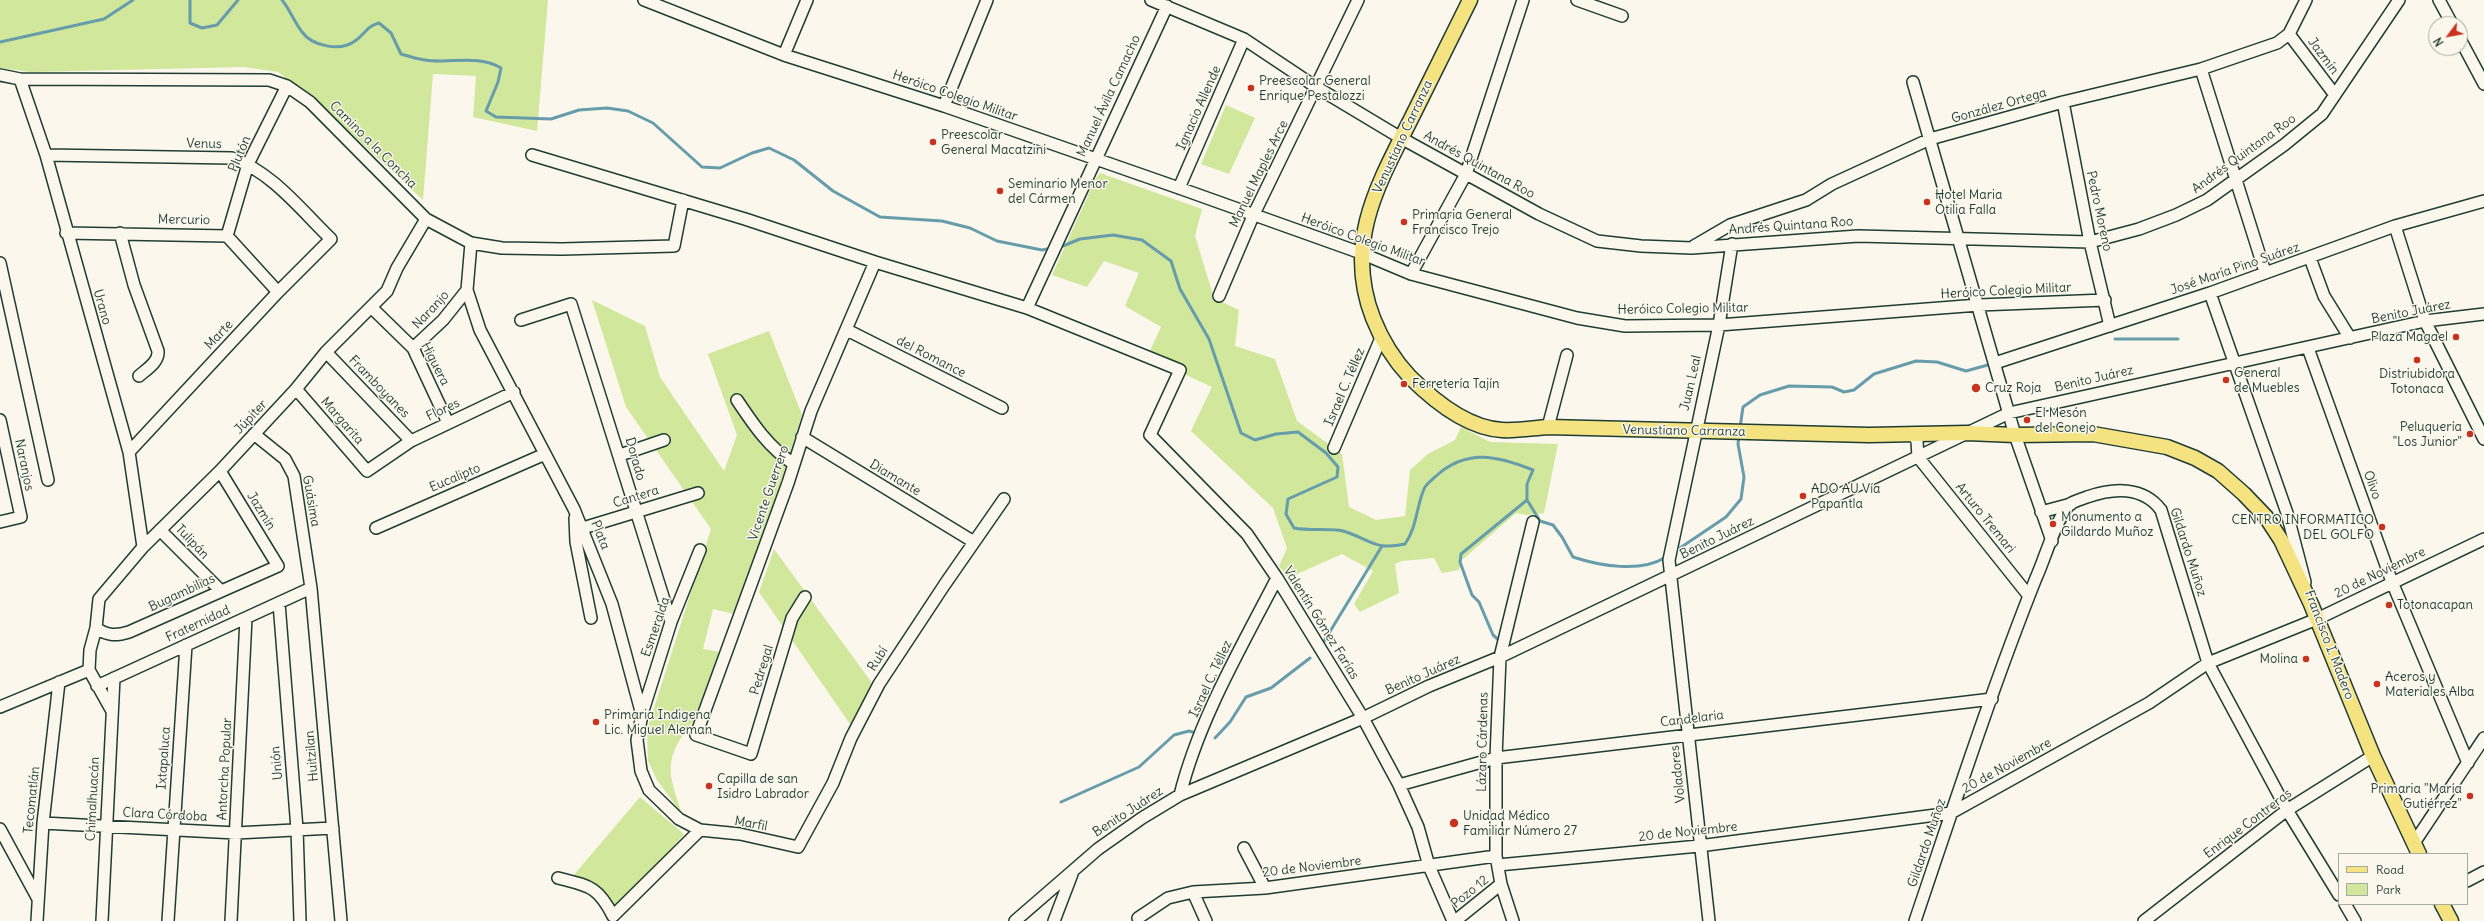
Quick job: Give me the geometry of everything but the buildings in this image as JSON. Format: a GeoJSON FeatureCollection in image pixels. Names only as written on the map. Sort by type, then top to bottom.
{"type":"FeatureCollection","features":[{"type":"Feature","properties":{"kind":"main road","name":"Venustiano Carranza"},"geometry":{"type":"LineString","coordinates":[[1470,0],[1384,171],[1364,228],[1361,253],[1365,296],[1381,338],[1396,362],[1416,383],[1449,410],[1474,422],[1501,430],[1548,427],[1869,435],[1912,433],[2015,435],[2093,434],[2167,447],[2195,458],[2218,471],[2244,494],[2266,517],[2281,540],[2311,604]]}},
{"type":"Feature","properties":{"kind":"main road","name":"Francisco I. Madero"},"geometry":{"type":"LineString","coordinates":[[2311,604],[2373,756],[2416,848]]}},
{"type":"Feature","properties":{"kind":"main road"},"geometry":{"type":"LineString","coordinates":[[2443,905],[2451,921]]}},
{"type":"Feature","properties":{"kind":"street","name":"Heróico Colegio Militar"},"geometry":{"type":"LineString","coordinates":[[644,0],[784,55],[944,106],[1179,188],[1253,216],[1361,253],[1411,274],[1577,318],[1625,326],[1718,325],[1979,305],[2105,300]]}},
{"type":"Feature","properties":{"kind":"street"},"geometry":{"type":"LineString","coordinates":[[784,55],[807,0]]}},
{"type":"Feature","properties":{"kind":"street"},"geometry":{"type":"LineString","coordinates":[[944,106],[987,0]]}},
{"type":"Feature","properties":{"kind":"street","name":"Andrés Quintana Roo"},"geometry":{"type":"LineString","coordinates":[[1151,0],[1244,39],[1316,87],[1401,138],[1539,214],[1597,241],[1641,246],[1692,248],[1858,236],[2090,242],[2139,229],[2176,216],[2207,200],[2322,114],[2399,0]]}},
{"type":"Feature","properties":{"kind":"street","name":"Manuel Maples Arce"},"geometry":{"type":"LineString","coordinates":[[1220,296],[1253,216],[1358,0]]}},
{"type":"Feature","properties":{"kind":"street"},"geometry":{"type":"LineString","coordinates":[[1411,274],[1466,174],[1523,0]]}},
{"type":"Feature","properties":{"kind":"street"},"geometry":{"type":"LineString","coordinates":[[1578,0],[1622,16]]}},
{"type":"Feature","properties":{"kind":"street"},"geometry":{"type":"LineString","coordinates":[[2289,34],[2306,0]]}},
{"type":"Feature","properties":{"kind":"street"},"geometry":{"type":"LineString","coordinates":[[2439,0],[2448,16]]}},
{"type":"Feature","properties":{"kind":"street","name":"Manuel Ávila Camacho"},"geometry":{"type":"LineString","coordinates":[[1027,308],[1167,6]]}},
{"type":"Feature","properties":{"kind":"street","name":"González Ortega"},"geometry":{"type":"LineString","coordinates":[[1692,248],[1730,225],[1806,200],[1832,184],[1930,139],[2063,102],[2201,69],[2276,43],[2289,34]]}},
{"type":"Feature","properties":{"kind":"street","name":"Jazmín"},"geometry":{"type":"LineString","coordinates":[[2289,34],[2335,95]]}},
{"type":"Feature","properties":{"kind":"street","name":"Ignacio Allende"},"geometry":{"type":"LineString","coordinates":[[1179,188],[1244,39]]}},
{"type":"Feature","properties":{"kind":"street"},"geometry":{"type":"LineString","coordinates":[[2468,54],[2484,84]]}},
{"type":"Feature","properties":{"kind":"street"},"geometry":{"type":"LineString","coordinates":[[2201,69],[2265,272]]}},
{"type":"Feature","properties":{"kind":"street","name":"Camino a la Concha"},"geometry":{"type":"LineString","coordinates":[[0,75],[20,79],[269,80],[287,86],[310,102],[426,219],[470,243],[502,248],[562,249],[674,246],[683,200]]}},
{"type":"Feature","properties":{"kind":"street","name":"Urano"},"geometry":{"type":"LineString","coordinates":[[20,79],[46,155],[66,233],[129,452],[143,547]]}},
{"type":"Feature","properties":{"kind":"street"},"geometry":{"type":"LineString","coordinates":[[1913,82],[1960,239],[2015,435],[2052,541]]}},
{"type":"Feature","properties":{"kind":"street","name":"Plutón"},"geometry":{"type":"LineString","coordinates":[[227,236],[248,164],[287,86]]}},
{"type":"Feature","properties":{"kind":"street","name":"Pedro Moreno"},"geometry":{"type":"LineString","coordinates":[[2063,102],[2090,242],[2110,326]]}},
{"type":"Feature","properties":{"kind":"street","name":"Venus"},"geometry":{"type":"LineString","coordinates":[[46,155],[232,158],[248,164],[262,172],[331,239]]}},
{"type":"Feature","properties":{"kind":"street"},"geometry":{"type":"LineString","coordinates":[[532,155],[683,200],[875,262],[1027,308]]}},
{"type":"Feature","properties":{"kind":"street","name":"José María Pino Suárez"},"geometry":{"type":"LineString","coordinates":[[1995,363],[2210,293],[2395,226],[2484,202]]}},
{"type":"Feature","properties":{"kind":"street","name":"Júpiter"},"geometry":{"type":"LineString","coordinates":[[89,670],[90,650],[96,628],[99,598],[143,547],[220,471],[296,389],[326,352],[387,292],[397,268],[426,219]]}},
{"type":"Feature","properties":{"kind":"street"},"geometry":{"type":"LineString","coordinates":[[2395,226],[2425,321],[2484,439]]}},
{"type":"Feature","properties":{"kind":"street","name":"Mercurio"},"geometry":{"type":"LineString","coordinates":[[66,233],[227,236],[278,292]]}},
{"type":"Feature","properties":{"kind":"street"},"geometry":{"type":"LineString","coordinates":[[120,233],[134,285],[159,357],[139,376]]}},
{"type":"Feature","properties":{"kind":"street","name":"Marte"},"geometry":{"type":"LineString","coordinates":[[129,452],[278,292],[331,239]]}},
{"type":"Feature","properties":{"kind":"street","name":"Plata"},"geometry":{"type":"LineString","coordinates":[[470,243],[468,290],[480,330],[514,392],[574,509],[583,528],[612,604],[642,715],[637,740],[641,771],[649,790],[679,819],[700,830]]}},
{"type":"Feature","properties":{"kind":"street","name":"Juan Leal"},"geometry":{"type":"LineString","coordinates":[[1670,576],[1669,560],[1718,325],[1732,244]]}},
{"type":"Feature","properties":{"kind":"street"},"geometry":{"type":"LineString","coordinates":[[2310,258],[2324,296],[2350,338]]}},
{"type":"Feature","properties":{"kind":"street","name":"Vicente Guerrero"},"geometry":{"type":"LineString","coordinates":[[751,754],[696,735],[794,464],[811,411],[875,262]]}},
{"type":"Feature","properties":{"kind":"street"},"geometry":{"type":"LineString","coordinates":[[0,263],[48,480]]}},
{"type":"Feature","properties":{"kind":"street","name":"Naranjo"},"geometry":{"type":"LineString","coordinates":[[413,348],[443,320],[468,290]]}},
{"type":"Feature","properties":{"kind":"street","name":"Francisco I. Madero"},"geometry":{"type":"LineString","coordinates":[[2210,293],[2287,513],[2311,604]]}},
{"type":"Feature","properties":{"kind":"street","name":"Dorado"},"geometry":{"type":"LineString","coordinates":[[520,320],[571,304],[620,455],[636,512],[671,622]]}},
{"type":"Feature","properties":{"kind":"street","name":"Higuera"},"geometry":{"type":"LineString","coordinates":[[371,307],[413,348],[448,423]]}},
{"type":"Feature","properties":{"kind":"street","name":"Valentín Gómez Farías"},"geometry":{"type":"LineString","coordinates":[[1027,308],[1180,370],[1150,435],[1247,534],[1277,578],[1363,718],[1399,785],[1418,827],[1429,866],[1454,921]]}},
{"type":"Feature","properties":{"kind":"street","name":"Benito Juárez"},"geometry":{"type":"LineString","coordinates":[[1015,921],[1120,832],[1180,795],[1363,718],[1429,686],[1500,657],[2009,413],[2143,382],[2308,348],[2425,321],[2484,314]]}},
{"type":"Feature","properties":{"kind":"street","name":"del Romance"},"geometry":{"type":"LineString","coordinates":[[847,330],[1002,408]]}},
{"type":"Feature","properties":{"kind":"street","name":"Israel C. Téllez"},"geometry":{"type":"LineString","coordinates":[[1334,448],[1381,338]]}},
{"type":"Feature","properties":{"kind":"street","name":"Olivo"},"geometry":{"type":"LineString","coordinates":[[2308,348],[2392,582],[2468,763]]}},
{"type":"Feature","properties":{"kind":"street","name":"Framboyanes"},"geometry":{"type":"LineString","coordinates":[[326,352],[411,441]]}},
{"type":"Feature","properties":{"kind":"street"},"geometry":{"type":"LineString","coordinates":[[1548,427],[1567,355]]}},
{"type":"Feature","properties":{"kind":"street","name":"Margarita"},"geometry":{"type":"LineString","coordinates":[[296,389],[367,471]]}},
{"type":"Feature","properties":{"kind":"street","name":"Flores"},"geometry":{"type":"LineString","coordinates":[[367,471],[411,441],[514,392]]}},
{"type":"Feature","properties":{"kind":"street"},"geometry":{"type":"LineString","coordinates":[[737,400],[761,435],[782,456],[794,464]]}},
{"type":"Feature","properties":{"kind":"street","name":"Naranjos"},"geometry":{"type":"LineString","coordinates":[[0,420],[21,517],[0,522]]}},
{"type":"Feature","properties":{"kind":"street"},"geometry":{"type":"LineString","coordinates":[[1912,433],[1916,441],[1918,457]]}},
{"type":"Feature","properties":{"kind":"street","name":"Guásima"},"geometry":{"type":"LineString","coordinates":[[254,434],[285,459],[294,476],[311,588]]}},
{"type":"Feature","properties":{"kind":"street","name":"Diamante"},"geometry":{"type":"LineString","coordinates":[[802,437],[974,542]]}},
{"type":"Feature","properties":{"kind":"street"},"geometry":{"type":"LineString","coordinates":[[620,455],[664,440]]}},
{"type":"Feature","properties":{"kind":"street","name":"Eucalipto"},"geometry":{"type":"LineString","coordinates":[[376,528],[545,454]]}},
{"type":"Feature","properties":{"kind":"street","name":"Arturo Tremari"},"geometry":{"type":"LineString","coordinates":[[1918,457],[2029,596]]}},
{"type":"Feature","properties":{"kind":"street","name":"Jazmín"},"geometry":{"type":"LineString","coordinates":[[220,471],[278,566]]}},
{"type":"Feature","properties":{"kind":"street","name":"Gildardo Muñoz"},"geometry":{"type":"LineString","coordinates":[[1915,921],[1951,813],[2029,596],[2052,541],[2071,504],[2110,490],[2140,494],[2154,501],[2161,510],[2208,663],[2287,810],[2338,892]]}},
{"type":"Feature","properties":{"kind":"street","name":"Cantera"},"geometry":{"type":"LineString","coordinates":[[583,528],[698,493]]}},
{"type":"Feature","properties":{"kind":"street","name":"Rubí"},"geometry":{"type":"LineString","coordinates":[[798,847],[834,783],[851,738],[879,684],[1004,499]]}},
{"type":"Feature","properties":{"kind":"street"},"geometry":{"type":"LineString","coordinates":[[2041,512],[2071,504]]}},
{"type":"Feature","properties":{"kind":"street"},"geometry":{"type":"LineString","coordinates":[[574,509],[576,542],[590,618]]}},
{"type":"Feature","properties":{"kind":"street","name":"Lázaro Cárdenas"},"geometry":{"type":"LineString","coordinates":[[1513,921],[1501,884],[1497,860],[1496,758],[1500,657],[1533,522]]}},
{"type":"Feature","properties":{"kind":"street","name":"Tulipán"},"geometry":{"type":"LineString","coordinates":[[160,530],[220,590]]}},
{"type":"Feature","properties":{"kind":"street","name":"20 de Noviembre"},"geometry":{"type":"LineString","coordinates":[[1138,918],[1168,898],[1193,892],[1265,888],[1429,866],[1699,846],[1951,813],[2150,703],[2208,663],[2317,619],[2484,539]]}},
{"type":"Feature","properties":{"kind":"street","name":"Esmeralda"},"geometry":{"type":"LineString","coordinates":[[642,715],[671,622],[700,550]]}},
{"type":"Feature","properties":{"kind":"street","name":"Bugambilias"},"geometry":{"type":"LineString","coordinates":[[96,628],[106,634],[116,636],[129,632],[220,590],[278,566]]}},
{"type":"Feature","properties":{"kind":"street","name":"Voladores"},"geometry":{"type":"LineString","coordinates":[[1670,576],[1699,846],[1709,921]]}},
{"type":"Feature","properties":{"kind":"street","name":"Israel C. Téllez"},"geometry":{"type":"LineString","coordinates":[[1180,795],[1189,761],[1238,652],[1277,578]]}},
{"type":"Feature","properties":{"kind":"street","name":"Fraternidad"},"geometry":{"type":"LineString","coordinates":[[97,686],[311,588]]}},
{"type":"Feature","properties":{"kind":"street","name":"Huitzilan"},"geometry":{"type":"LineString","coordinates":[[311,588],[341,921]]}},
{"type":"Feature","properties":{"kind":"street","name":"Pedregal"},"geometry":{"type":"LineString","coordinates":[[751,754],[792,618],[805,597]]}},
{"type":"Feature","properties":{"kind":"street","name":"Unión"},"geometry":{"type":"LineString","coordinates":[[279,603],[297,829],[300,921]]}},
{"type":"Feature","properties":{"kind":"street","name":"Antorcha Popular"},"geometry":{"type":"LineString","coordinates":[[231,921],[246,618]]}},
{"type":"Feature","properties":{"kind":"street","name":"Ixtapaluca"},"geometry":{"type":"LineString","coordinates":[[168,921],[186,645]]}},
{"type":"Feature","properties":{"kind":"street"},"geometry":{"type":"LineString","coordinates":[[0,707],[89,670],[112,711]]}},
{"type":"Feature","properties":{"kind":"street","name":"Chimalhuacán"},"geometry":{"type":"LineString","coordinates":[[102,921],[114,678]]}},
{"type":"Feature","properties":{"kind":"street","name":"Tecomatlán"},"geometry":{"type":"LineString","coordinates":[[37,921],[43,823],[59,682]]}},
{"type":"Feature","properties":{"kind":"street","name":"Candelaria"},"geometry":{"type":"LineString","coordinates":[[1399,785],[1496,758],[1992,699]]}},
{"type":"Feature","properties":{"kind":"street"},"geometry":{"type":"LineString","coordinates":[[2416,848],[2484,738]]}},
{"type":"Feature","properties":{"kind":"street","name":"Enrique Contreras"},"geometry":{"type":"LineString","coordinates":[[2144,921],[2287,810],[2373,756]]}},
{"type":"Feature","properties":{"kind":"street","name":"Clara Córdoba"},"geometry":{"type":"LineString","coordinates":[[43,823],[236,833],[333,828]]}},
{"type":"Feature","properties":{"kind":"street"},"geometry":{"type":"LineString","coordinates":[[0,829],[39,899]]}},
{"type":"Feature","properties":{"kind":"street"},"geometry":{"type":"LineString","coordinates":[[558,878],[594,889],[604,898],[613,919],[700,830]]}},
{"type":"Feature","properties":{"kind":"street","name":"Marfil"},"geometry":{"type":"LineString","coordinates":[[700,830],[740,834],[798,847]]}},
{"type":"Feature","properties":{"kind":"street"},"geometry":{"type":"LineString","coordinates":[[1244,848],[1265,888]]}},
{"type":"Feature","properties":{"kind":"street"},"geometry":{"type":"LineString","coordinates":[[1054,921],[1073,871]]}},
{"type":"Feature","properties":{"kind":"street"},"geometry":{"type":"LineString","coordinates":[[2468,880],[2484,872]]}},
{"type":"Feature","properties":{"kind":"street","name":"Pozo 12"},"geometry":{"type":"LineString","coordinates":[[1454,921],[1501,884]]}},
{"type":"Feature","properties":{"kind":"street"},"geometry":{"type":"LineString","coordinates":[[1193,892],[1206,921]]}},
{"type":"Feature","properties":{"kind":"street"},"geometry":{"type":"LineString","coordinates":[[2346,905],[2355,921]]}},
{"type":"Feature","properties":{"kind":"green space"},"geometry":{"type":"Polygon","coordinates":[[[0,0],[548,0],[537,131],[473,117],[476,76],[433,74],[423,200],[314,99],[278,72],[244,67],[31,72],[0,68],[0,0]]]}},
{"type":"Feature","properties":{"kind":"green space"},"geometry":{"type":"Polygon","coordinates":[[[1226,105],[1255,118],[1229,174],[1201,164],[1226,105]]]}},
{"type":"Feature","properties":{"kind":"green space"},"geometry":{"type":"Polygon","coordinates":[[[1100,173],[1202,209],[1195,236],[1214,298],[1239,310],[1235,346],[1275,359],[1297,421],[1342,454],[1349,507],[1376,520],[1405,516],[1410,470],[1428,454],[1455,440],[1461,427],[1490,442],[1558,444],[1544,513],[1527,515],[1516,513],[1462,560],[1459,570],[1442,573],[1434,558],[1402,561],[1395,564],[1399,593],[1360,612],[1354,604],[1373,571],[1342,554],[1288,578],[1279,566],[1287,548],[1273,508],[1191,431],[1212,387],[1188,376],[1150,351],[1161,327],[1125,306],[1139,273],[1104,261],[1087,287],[1052,275],[1096,178],[1100,173]]]}},
{"type":"Feature","properties":{"kind":"green space"},"geometry":{"type":"Polygon","coordinates":[[[592,300],[645,326],[660,377],[724,471],[737,435],[708,354],[769,331],[802,415],[738,615],[713,609],[703,649],[725,653],[703,715],[695,720],[685,732],[673,753],[671,763],[672,781],[682,814],[657,780],[648,761],[647,730],[711,529],[626,407],[592,300]]]}},
{"type":"Feature","properties":{"kind":"green space"},"geometry":{"type":"Polygon","coordinates":[[[774,549],[872,683],[852,727],[759,592],[774,549]]]}},
{"type":"Feature","properties":{"kind":"green space"},"geometry":{"type":"Polygon","coordinates":[[[640,797],[684,834],[649,875],[615,909],[573,876],[640,797]]]}},
{"type":"Feature","properties":{"kind":"waterway"},"geometry":{"type":"LineString","coordinates":[[0,42],[104,19],[133,0]]}},
{"type":"Feature","properties":{"kind":"waterway"},"geometry":{"type":"LineString","coordinates":[[190,0],[190,23],[202,28],[217,25],[238,0]]}},
{"type":"Feature","properties":{"kind":"waterway"},"geometry":{"type":"LineString","coordinates":[[282,0],[302,32],[312,41],[319,44],[334,47],[349,44],[355,41],[366,30],[379,23],[391,33],[401,54],[434,61],[483,61],[501,68],[498,82],[486,111],[496,117],[551,119],[579,110],[607,108],[628,111],[653,123],[702,167],[720,168],[752,153],[769,148],[794,160],[833,191],[880,217],[942,221],[970,228],[997,241],[1042,250],[1052,248]]}},
{"type":"Feature","properties":{"kind":"waterway"},"geometry":{"type":"LineString","coordinates":[[1058,248],[1080,239],[1113,235],[1142,240],[1171,261],[1180,289],[1209,339],[1241,433],[1255,440],[1276,434],[1298,432],[1326,453],[1338,467],[1337,477],[1288,499],[1286,514],[1294,528],[1343,531],[1379,545],[1395,546],[1405,544],[1412,531],[1421,496],[1428,484],[1448,467],[1459,461],[1483,457],[1507,461],[1533,470],[1527,484],[1527,500],[1540,521],[1553,525],[1562,537],[1573,557],[1595,563],[1620,566],[1645,565],[1666,557]]}},
{"type":"Feature","properties":{"kind":"waterway"},"geometry":{"type":"LineString","coordinates":[[2115,339],[2178,339]]}},
{"type":"Feature","properties":{"kind":"waterway"},"geometry":{"type":"LineString","coordinates":[[1740,428],[1743,407],[1760,395],[1789,386],[1832,387],[1844,392],[1854,390],[1874,374],[1916,361],[1937,362],[1966,371],[1988,365]]}},
{"type":"Feature","properties":{"kind":"waterway"},"geometry":{"type":"LineString","coordinates":[[1674,552],[1726,517],[1741,499],[1744,477],[1738,444],[1739,436]]}},
{"type":"Feature","properties":{"kind":"waterway"},"geometry":{"type":"LineString","coordinates":[[1501,642],[1493,635],[1479,602],[1472,595],[1460,562],[1461,554],[1527,500]]}},
{"type":"Feature","properties":{"kind":"waterway"},"geometry":{"type":"LineString","coordinates":[[1323,643],[1382,546]]}},
{"type":"Feature","properties":{"kind":"waterway"},"geometry":{"type":"LineString","coordinates":[[1215,738],[1230,722],[1246,697],[1271,688],[1310,658]]}},
{"type":"Feature","properties":{"kind":"waterway"},"geometry":{"type":"LineString","coordinates":[[1061,802],[1139,767],[1174,735],[1189,731],[1196,733]]}},
{"type":"Feature","properties":{"kind":"place","name":"Preescolar General Enrique Pestalozzi"},"geometry":{"type":"Point","coordinates":[1251,88]}},
{"type":"Feature","properties":{"kind":"place","name":"Preescolar General Macatzini"},"geometry":{"type":"Point","coordinates":[933,142]}},
{"type":"Feature","properties":{"kind":"place","name":"Seminario Menor del Cármen"},"geometry":{"type":"Point","coordinates":[1000,191]}},
{"type":"Feature","properties":{"kind":"place","name":"Hotel Maria Otilia Falla"},"geometry":{"type":"Point","coordinates":[1927,202]}},
{"type":"Feature","properties":{"kind":"place","name":"Primaria General Francisco Trejo"},"geometry":{"type":"Point","coordinates":[1404,222]}},
{"type":"Feature","properties":{"kind":"place","name":"Plaza Magael"},"geometry":{"type":"Point","coordinates":[2456,337]}},
{"type":"Feature","properties":{"kind":"place","name":"Distriubidora Totonaca"},"geometry":{"type":"Point","coordinates":[2417,360]}},
{"type":"Feature","properties":{"kind":"place","name":"General de Muebles"},"geometry":{"type":"Point","coordinates":[2226,380]}},
{"type":"Feature","properties":{"kind":"place","name":"Ferretería Tajín"},"geometry":{"type":"Point","coordinates":[1404,384]}},
{"type":"Feature","properties":{"kind":"place","name":"Cruz Roja"},"geometry":{"type":"Point","coordinates":[1976,388]}},
{"type":"Feature","properties":{"kind":"place","name":"El Mesón del Conejo"},"geometry":{"type":"Point","coordinates":[2027,420]}},
{"type":"Feature","properties":{"kind":"place","name":"Peluquería \"Los Junior\""},"geometry":{"type":"Point","coordinates":[2470,434]}},
{"type":"Feature","properties":{"kind":"place","name":"ADO AU Vía Papantla"},"geometry":{"type":"Point","coordinates":[1803,496]}},
{"type":"Feature","properties":{"kind":"place","name":"Monumento a Gildardo Muñoz"},"geometry":{"type":"Point","coordinates":[2053,524]}},
{"type":"Feature","properties":{"kind":"place","name":"CENTRO INFORMATICO DEL GOLFO"},"geometry":{"type":"Point","coordinates":[2382,527]}},
{"type":"Feature","properties":{"kind":"place","name":"Totonacapan"},"geometry":{"type":"Point","coordinates":[2389,605]}},
{"type":"Feature","properties":{"kind":"place","name":"Molina"},"geometry":{"type":"Point","coordinates":[2306,659]}},
{"type":"Feature","properties":{"kind":"place","name":"Aceros y Materiales Alba"},"geometry":{"type":"Point","coordinates":[2377,684]}},
{"type":"Feature","properties":{"kind":"place","name":"Primaria Indigena Lic. Miguel Aleman"},"geometry":{"type":"Point","coordinates":[596,722]}},
{"type":"Feature","properties":{"kind":"place","name":"Capilla de san Isidro Labrador"},"geometry":{"type":"Point","coordinates":[709,786]}},
{"type":"Feature","properties":{"kind":"place","name":"Primaria \"María Gutiérrez\""},"geometry":{"type":"Point","coordinates":[2470,796]}},
{"type":"Feature","properties":{"kind":"place","name":"Unidad Médico Familiar Número 27"},"geometry":{"type":"Point","coordinates":[1454,823]}}]}
